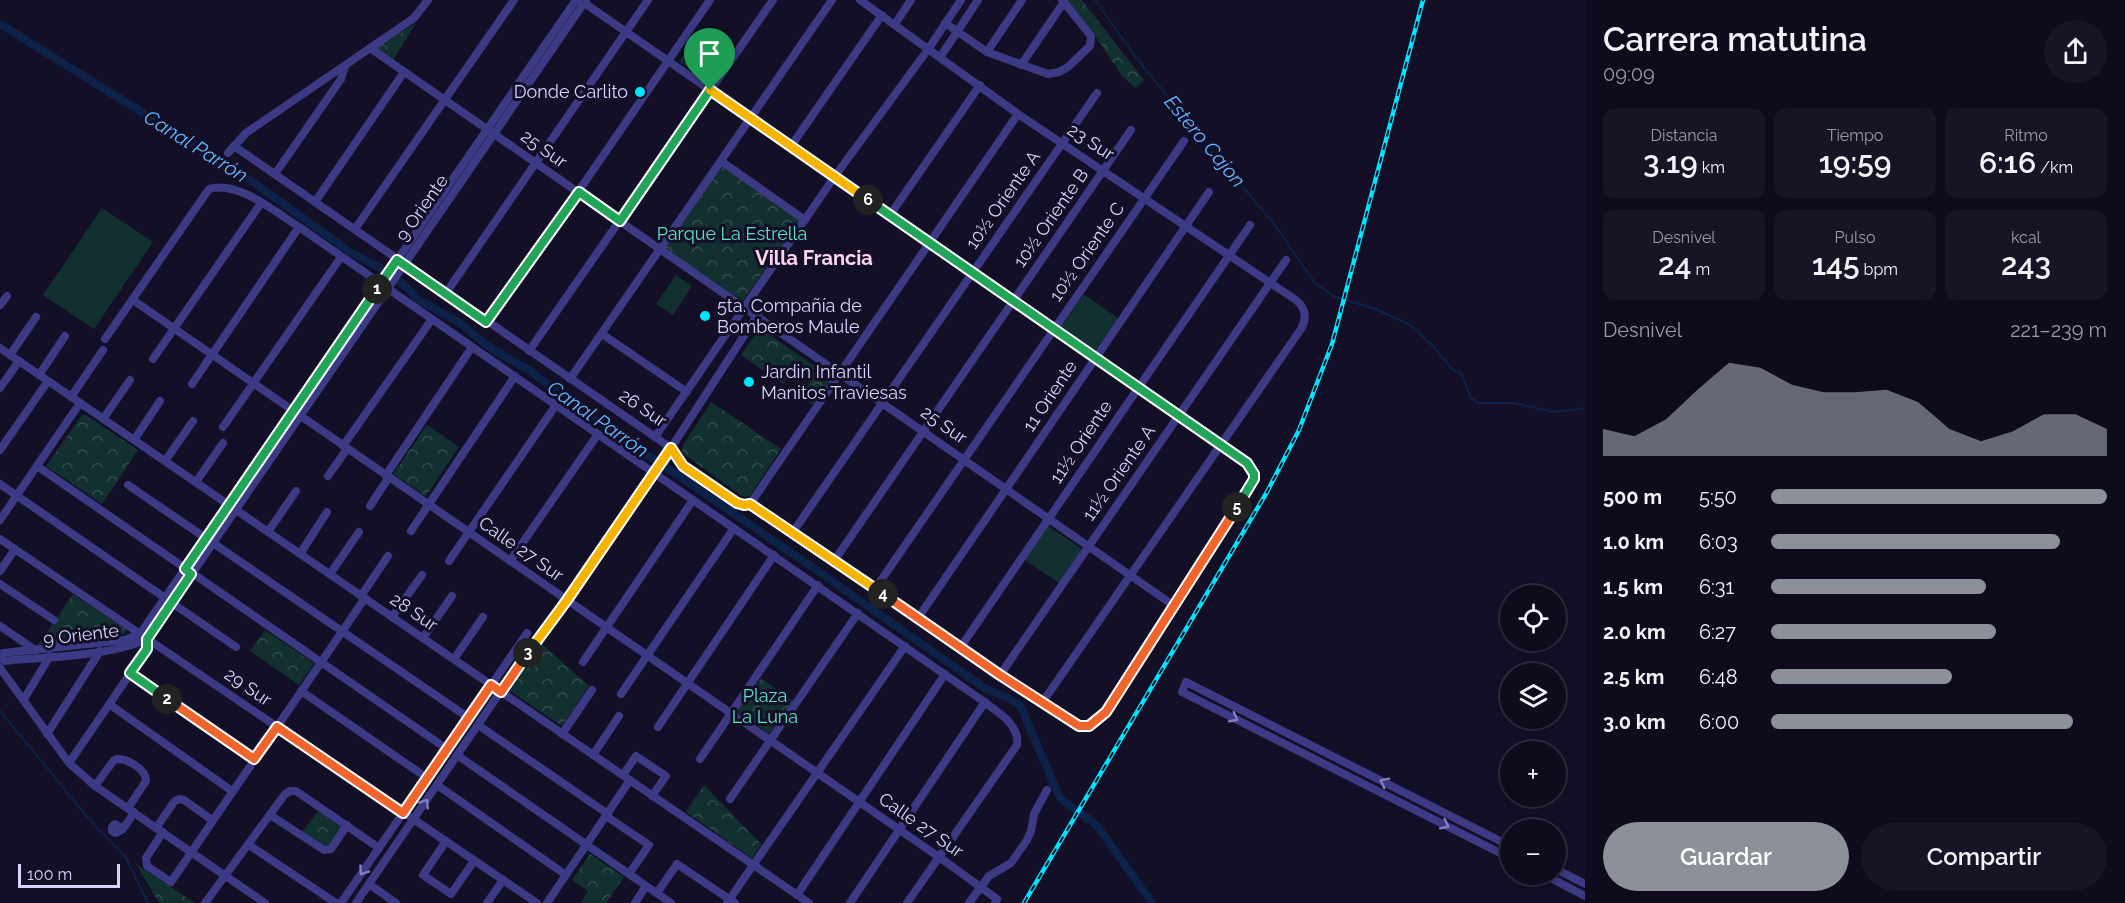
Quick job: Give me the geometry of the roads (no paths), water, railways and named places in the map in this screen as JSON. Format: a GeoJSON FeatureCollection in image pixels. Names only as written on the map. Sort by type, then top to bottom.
{"type":"FeatureCollection","features":[{"type":"Feature","properties":{"kind":"street"},"geometry":{"type":"LineString","coordinates":[[228,153],[246,134],[414,18],[428,0]]}},
{"type":"Feature","properties":{"kind":"street"},"geometry":{"type":"LineString","coordinates":[[355,230],[514,0]]}},
{"type":"Feature","properties":{"kind":"street"},"geometry":{"type":"LineString","coordinates":[[446,293],[648,0]]}},
{"type":"Feature","properties":{"kind":"street"},"geometry":{"type":"LineString","coordinates":[[486,322],[579,192],[710,0]]}},
{"type":"Feature","properties":{"kind":"street"},"geometry":{"type":"LineString","coordinates":[[529,351],[773,0]]}},
{"type":"Feature","properties":{"kind":"street"},"geometry":{"type":"LineString","coordinates":[[570,379],[832,0]]}},
{"type":"Feature","properties":{"kind":"street","name":"23 Sur"},"geometry":{"type":"LineString","coordinates":[[861,0],[1018,114],[1299,302],[1305,311],[1305,320],[1301,329],[1221,444]]}},
{"type":"Feature","properties":{"kind":"street"},"geometry":{"type":"LineString","coordinates":[[895,24],[911,0]]}},
{"type":"Feature","properties":{"kind":"street"},"geometry":{"type":"LineString","coordinates":[[655,437],[961,0]]}},
{"type":"Feature","properties":{"kind":"street"},"geometry":{"type":"LineString","coordinates":[[941,57],[978,0]]}},
{"type":"Feature","properties":{"kind":"street"},"geometry":{"type":"LineString","coordinates":[[987,52],[1022,0]]}},
{"type":"Feature","properties":{"kind":"street"},"geometry":{"type":"LineString","coordinates":[[582,1],[1221,444],[1042,703]]}},
{"type":"Feature","properties":{"kind":"street","name":"9 Oriente"},"geometry":{"type":"LineString","coordinates":[[143,636],[3,653],[0,657],[4,661],[100,651],[127,646],[143,636],[582,1]]}},
{"type":"Feature","properties":{"kind":"street"},"geometry":{"type":"LineString","coordinates":[[945,23],[987,52],[1021,65],[1048,74],[1059,72],[1068,68],[1090,46],[1092,41],[1091,36],[1063,1],[1021,65]]}},
{"type":"Feature","properties":{"kind":"street"},"geometry":{"type":"LineString","coordinates":[[791,146],[882,15]]}},
{"type":"Feature","properties":{"kind":"street","name":"25 Sur"},"geometry":{"type":"LineString","coordinates":[[370,48],[745,308],[758,313],[840,373],[1173,605]]}},
{"type":"Feature","properties":{"kind":"street"},"geometry":{"type":"LineString","coordinates":[[275,174],[341,79],[345,66]]}},
{"type":"Feature","properties":{"kind":"street"},"geometry":{"type":"LineString","coordinates":[[315,202],[404,72]]}},
{"type":"Feature","properties":{"kind":"street"},"geometry":{"type":"LineString","coordinates":[[890,215],[980,85]]}},
{"type":"Feature","properties":{"kind":"street","name":"10½ Oriente A"},"geometry":{"type":"LineString","coordinates":[[793,532],[1098,93]]}},
{"type":"Feature","properties":{"kind":"street"},"geometry":{"type":"LineString","coordinates":[[750,504],[1018,114]]}},
{"type":"Feature","properties":{"kind":"street","name":"10½ Oriente B"},"geometry":{"type":"LineString","coordinates":[[834,561],[1131,130]]}},
{"type":"Feature","properties":{"kind":"street","name":"10½ Oriente C"},"geometry":{"type":"LineString","coordinates":[[875,589],[1184,141]]}},
{"type":"Feature","properties":{"kind":"street","name":"26 Sur"},"geometry":{"type":"LineString","coordinates":[[234,146],[671,448],[683,466],[737,503],[750,504],[793,532],[960,648],[1079,726],[1089,726],[1106,712],[1254,479],[1254,474],[1247,463],[1221,444]]}},
{"type":"Feature","properties":{"kind":"street"},"geometry":{"type":"LineString","coordinates":[[721,161],[805,220]]}},
{"type":"Feature","properties":{"kind":"street"},"geometry":{"type":"LineString","coordinates":[[105,339],[209,189],[216,186],[239,190],[299,227],[598,434],[656,470],[693,500],[985,702],[1012,725],[1017,735],[1015,749],[907,903]]}},
{"type":"Feature","properties":{"kind":"street","name":"11 Oriente"},"geometry":{"type":"LineString","coordinates":[[918,618],[1209,192]]}},
{"type":"Feature","properties":{"kind":"street"},"geometry":{"type":"LineString","coordinates":[[153,358],[261,203]]}},
{"type":"Feature","properties":{"kind":"street","name":"11½ Oriente"},"geometry":{"type":"LineString","coordinates":[[960,648],[1250,225]]}},
{"type":"Feature","properties":{"kind":"street"},"geometry":{"type":"LineString","coordinates":[[192,384],[299,227]]}},
{"type":"Feature","properties":{"kind":"street"},"geometry":{"type":"LineString","coordinates":[[223,427],[341,257]]}},
{"type":"Feature","properties":{"kind":"street","name":"11½ Oriente A"},"geometry":{"type":"LineString","coordinates":[[1000,675],[1286,260]]}},
{"type":"Feature","properties":{"kind":"street"},"geometry":{"type":"LineString","coordinates":[[0,305],[7,296]]}},
{"type":"Feature","properties":{"kind":"street","name":"Calle 27 Sur"},"geometry":{"type":"LineString","coordinates":[[132,300],[213,353],[345,447],[939,857],[997,898],[995,903]]}},
{"type":"Feature","properties":{"kind":"street"},"geometry":{"type":"LineString","coordinates":[[356,903],[671,448],[758,313]]}},
{"type":"Feature","properties":{"kind":"street"},"geometry":{"type":"LineString","coordinates":[[10,355],[36,317]]}},
{"type":"Feature","properties":{"kind":"street"},"geometry":{"type":"LineString","coordinates":[[328,476],[345,447],[432,319]]}},
{"type":"Feature","properties":{"kind":"street"},"geometry":{"type":"LineString","coordinates":[[602,334],[687,392]]}},
{"type":"Feature","properties":{"kind":"street"},"geometry":{"type":"LineString","coordinates":[[39,375],[65,336]]}},
{"type":"Feature","properties":{"kind":"street"},"geometry":{"type":"LineString","coordinates":[[370,506],[387,476],[472,347]]}},
{"type":"Feature","properties":{"kind":"street","name":"28 Sur"},"geometry":{"type":"LineString","coordinates":[[0,348],[809,903]]}},
{"type":"Feature","properties":{"kind":"street"},"geometry":{"type":"LineString","coordinates":[[71,397],[103,350]]}},
{"type":"Feature","properties":{"kind":"street"},"geometry":{"type":"LineString","coordinates":[[0,388],[19,361]]}},
{"type":"Feature","properties":{"kind":"street"},"geometry":{"type":"LineString","coordinates":[[706,363],[721,373]]}},
{"type":"Feature","properties":{"kind":"street"},"geometry":{"type":"LineString","coordinates":[[411,531],[514,376]]}},
{"type":"Feature","properties":{"kind":"street"},"geometry":{"type":"LineString","coordinates":[[103,419],[130,380]]}},
{"type":"Feature","properties":{"kind":"street"},"geometry":{"type":"LineString","coordinates":[[0,450],[48,381]]}},
{"type":"Feature","properties":{"kind":"street"},"geometry":{"type":"LineString","coordinates":[[134,440],[160,401]]}},
{"type":"Feature","properties":{"kind":"street"},"geometry":{"type":"LineString","coordinates":[[0,520],[80,403]]}},
{"type":"Feature","properties":{"kind":"street"},"geometry":{"type":"LineString","coordinates":[[449,561],[556,405]]}},
{"type":"Feature","properties":{"kind":"street"},"geometry":{"type":"LineString","coordinates":[[165,461],[193,421]]}},
{"type":"Feature","properties":{"kind":"street"},"geometry":{"type":"LineString","coordinates":[[510,561],[598,434]]}},
{"type":"Feature","properties":{"kind":"street"},"geometry":{"type":"LineString","coordinates":[[196,482],[223,443]]}},
{"type":"Feature","properties":{"kind":"street"},"geometry":{"type":"LineString","coordinates":[[37,466],[447,748]]}},
{"type":"Feature","properties":{"kind":"street"},"geometry":{"type":"LineString","coordinates":[[0,484],[236,647]]}},
{"type":"Feature","properties":{"kind":"street"},"geometry":{"type":"LineString","coordinates":[[128,485],[469,718]]}},
{"type":"Feature","properties":{"kind":"street"},"geometry":{"type":"LineString","coordinates":[[268,532],[296,491]]}},
{"type":"Feature","properties":{"kind":"street"},"geometry":{"type":"LineString","coordinates":[[583,662],[693,500]]}},
{"type":"Feature","properties":{"kind":"street"},"geometry":{"type":"LineString","coordinates":[[300,554],[327,512]]}},
{"type":"Feature","properties":{"kind":"street"},"geometry":{"type":"LineString","coordinates":[[621,694],[734,528]]}},
{"type":"Feature","properties":{"kind":"street"},"geometry":{"type":"LineString","coordinates":[[330,574],[359,532]]}},
{"type":"Feature","properties":{"kind":"street","name":"29 Sur"},"geometry":{"type":"LineString","coordinates":[[0,539],[537,903]]}},
{"type":"Feature","properties":{"kind":"street"},"geometry":{"type":"LineString","coordinates":[[0,571],[15,549]]}},
{"type":"Feature","properties":{"kind":"street"},"geometry":{"type":"LineString","coordinates":[[658,727],[774,555]]}},
{"type":"Feature","properties":{"kind":"street"},"geometry":{"type":"LineString","coordinates":[[212,820],[184,800],[174,802],[146,858],[147,866],[171,882],[342,632],[388,556]]}},
{"type":"Feature","properties":{"kind":"street"},"geometry":{"type":"LineString","coordinates":[[392,617],[422,575]]}},
{"type":"Feature","properties":{"kind":"street"},"geometry":{"type":"LineString","coordinates":[[0,584],[54,620]]}},
{"type":"Feature","properties":{"kind":"street"},"geometry":{"type":"LineString","coordinates":[[700,759],[818,585]]}},
{"type":"Feature","properties":{"kind":"street"},"geometry":{"type":"LineString","coordinates":[[423,638],[452,596]]}},
{"type":"Feature","properties":{"kind":"street"},"geometry":{"type":"LineString","coordinates":[[730,799],[858,613]]}},
{"type":"Feature","properties":{"kind":"street"},"geometry":{"type":"LineString","coordinates":[[454,659],[483,617]]}},
{"type":"Feature","properties":{"kind":"street"},"geometry":{"type":"LineString","coordinates":[[0,626],[34,650]]}},
{"type":"Feature","properties":{"kind":"street"},"geometry":{"type":"LineString","coordinates":[[249,844],[339,903],[527,633]]}},
{"type":"Feature","properties":{"kind":"street"},"geometry":{"type":"LineString","coordinates":[[69,763],[147,649],[143,636]]}},
{"type":"Feature","properties":{"kind":"street"},"geometry":{"type":"LineString","coordinates":[[657,893],[677,864],[731,902],[753,865],[905,646]]}},
{"type":"Feature","properties":{"kind":"street"},"geometry":{"type":"LineString","coordinates":[[47,734],[100,651]]}},
{"type":"Feature","properties":{"kind":"street"},"geometry":{"type":"LineString","coordinates":[[24,699],[50,656]]}},
{"type":"Feature","properties":{"kind":"street"},"geometry":{"type":"LineString","coordinates":[[0,668],[69,763],[95,786],[226,876],[253,900],[265,903]]}},
{"type":"Feature","properties":{"kind":"street"},"geometry":{"type":"LineString","coordinates":[[130,673],[254,759]]}},
{"type":"Feature","properties":{"kind":"street"},"geometry":{"type":"LineString","coordinates":[[797,895],[945,674]]}},
{"type":"Feature","properties":{"kind":"street"},"geometry":{"type":"LineString","coordinates":[[1500,841],[1186,682],[1182,692],[1500,853]]}},
{"type":"Feature","properties":{"kind":"street"},"geometry":{"type":"LineString","coordinates":[[562,734],[592,690]]}},
{"type":"Feature","properties":{"kind":"street"},"geometry":{"type":"LineString","coordinates":[[301,691],[427,778]]}},
{"type":"Feature","properties":{"kind":"street"},"geometry":{"type":"LineString","coordinates":[[850,903],[985,702]]}},
{"type":"Feature","properties":{"kind":"street"},"geometry":{"type":"LineString","coordinates":[[109,704],[232,791]]}},
{"type":"Feature","properties":{"kind":"street"},"geometry":{"type":"LineString","coordinates":[[593,755],[619,716]]}},
{"type":"Feature","properties":{"kind":"street"},"geometry":{"type":"LineString","coordinates":[[478,725],[649,845],[629,874]]}},
{"type":"Feature","properties":{"kind":"street"},"geometry":{"type":"LineString","coordinates":[[1272,737],[1277,728]]}},
{"type":"Feature","properties":{"kind":"street"},"geometry":{"type":"LineString","coordinates":[[457,755],[671,903]]}},
{"type":"Feature","properties":{"kind":"street"},"geometry":{"type":"LineString","coordinates":[[547,903],[607,815],[636,756],[666,776],[652,795]]}},
{"type":"Feature","properties":{"kind":"street"},"geometry":{"type":"LineString","coordinates":[[95,786],[114,760],[118,758],[124,759],[144,772],[146,781],[123,829]]}},
{"type":"Feature","properties":{"kind":"street"},"geometry":{"type":"LineString","coordinates":[[437,785],[566,875]]}},
{"type":"Feature","properties":{"kind":"street"},"geometry":{"type":"LineString","coordinates":[[969,903],[989,876],[1011,863],[1027,840],[1034,814],[1047,790]]}},
{"type":"Feature","properties":{"kind":"street"},"geometry":{"type":"LineString","coordinates":[[205,903],[285,794],[290,791],[296,791],[379,848]]}},
{"type":"Feature","properties":{"kind":"street"},"geometry":{"type":"LineString","coordinates":[[1416,810],[1421,801]]}},
{"type":"Feature","properties":{"kind":"street"},"geometry":{"type":"LineString","coordinates":[[270,814],[324,850],[331,849],[347,825]]}},
{"type":"Feature","properties":{"kind":"street"},"geometry":{"type":"LineString","coordinates":[[1479,842],[1484,833]]}},
{"type":"Feature","properties":{"kind":"street"},"geometry":{"type":"LineString","coordinates":[[446,841],[423,875],[451,894],[474,861]]}},
{"type":"Feature","properties":{"kind":"street"},"geometry":{"type":"LineString","coordinates":[[1566,874],[1585,884]]}},
{"type":"Feature","properties":{"kind":"street"},"geometry":{"type":"LineString","coordinates":[[488,903],[503,880]]}},
{"type":"Feature","properties":{"kind":"street"},"geometry":{"type":"LineString","coordinates":[[369,885],[396,903]]}},
{"type":"Feature","properties":{"kind":"street"},"geometry":{"type":"LineString","coordinates":[[1563,885],[1585,896]]}},
{"type":"Feature","properties":{"kind":"street"},"geometry":{"type":"LineString","coordinates":[[635,903],[646,886]]}},
{"type":"Feature","properties":{"kind":"waterway","name":"Estero Cajon"},"geometry":{"type":"LineString","coordinates":[[1095,0],[1137,59],[1277,228],[1315,283],[1335,297],[1376,309],[1410,325],[1433,346],[1453,370],[1461,373],[1471,398],[1478,403],[1514,403],[1554,412],[1585,408]]}},
{"type":"Feature","properties":{"kind":"waterway","name":"Canal Parrón"},"geometry":{"type":"LineString","coordinates":[[0,24],[249,179],[350,252],[378,267],[404,285],[419,300],[460,323],[486,345],[530,371],[598,421],[986,689],[1020,705],[1059,796],[1098,827],[1152,903]]}},
{"type":"Feature","properties":{"kind":"waterway"},"geometry":{"type":"LineString","coordinates":[[0,711],[94,825],[125,856],[148,903]]}},
{"type":"Feature","properties":{"kind":"railway"},"geometry":{"type":"LineString","coordinates":[[1024,903],[1267,492],[1299,430],[1332,344],[1423,0]]}},
{"type":"Feature","properties":{"kind":"place","name":"Donde Carlito"},"geometry":{"type":"Point","coordinates":[640,92]}},
{"type":"Feature","properties":{"kind":"place","name":"5ta. Compañía de Bomberos Maule"},"geometry":{"type":"Point","coordinates":[705,316]}},
{"type":"Feature","properties":{"kind":"place","name":"Jardin Infantil Manitos Traviesas"},"geometry":{"type":"Point","coordinates":[749,382]}},
{"type":"Feature","properties":{"kind":"district","name":"Villa Francia"},"geometry":{"type":"Point","coordinates":[814,258]}},
{"type":"Feature","properties":{"kind":"park label","name":"Parque La Estrella"},"geometry":{"type":"Point","coordinates":[732,234]}},
{"type":"Feature","properties":{"kind":"park label","name":"Plaza La Luna"},"geometry":{"type":"Point","coordinates":[765,706]}}]}
